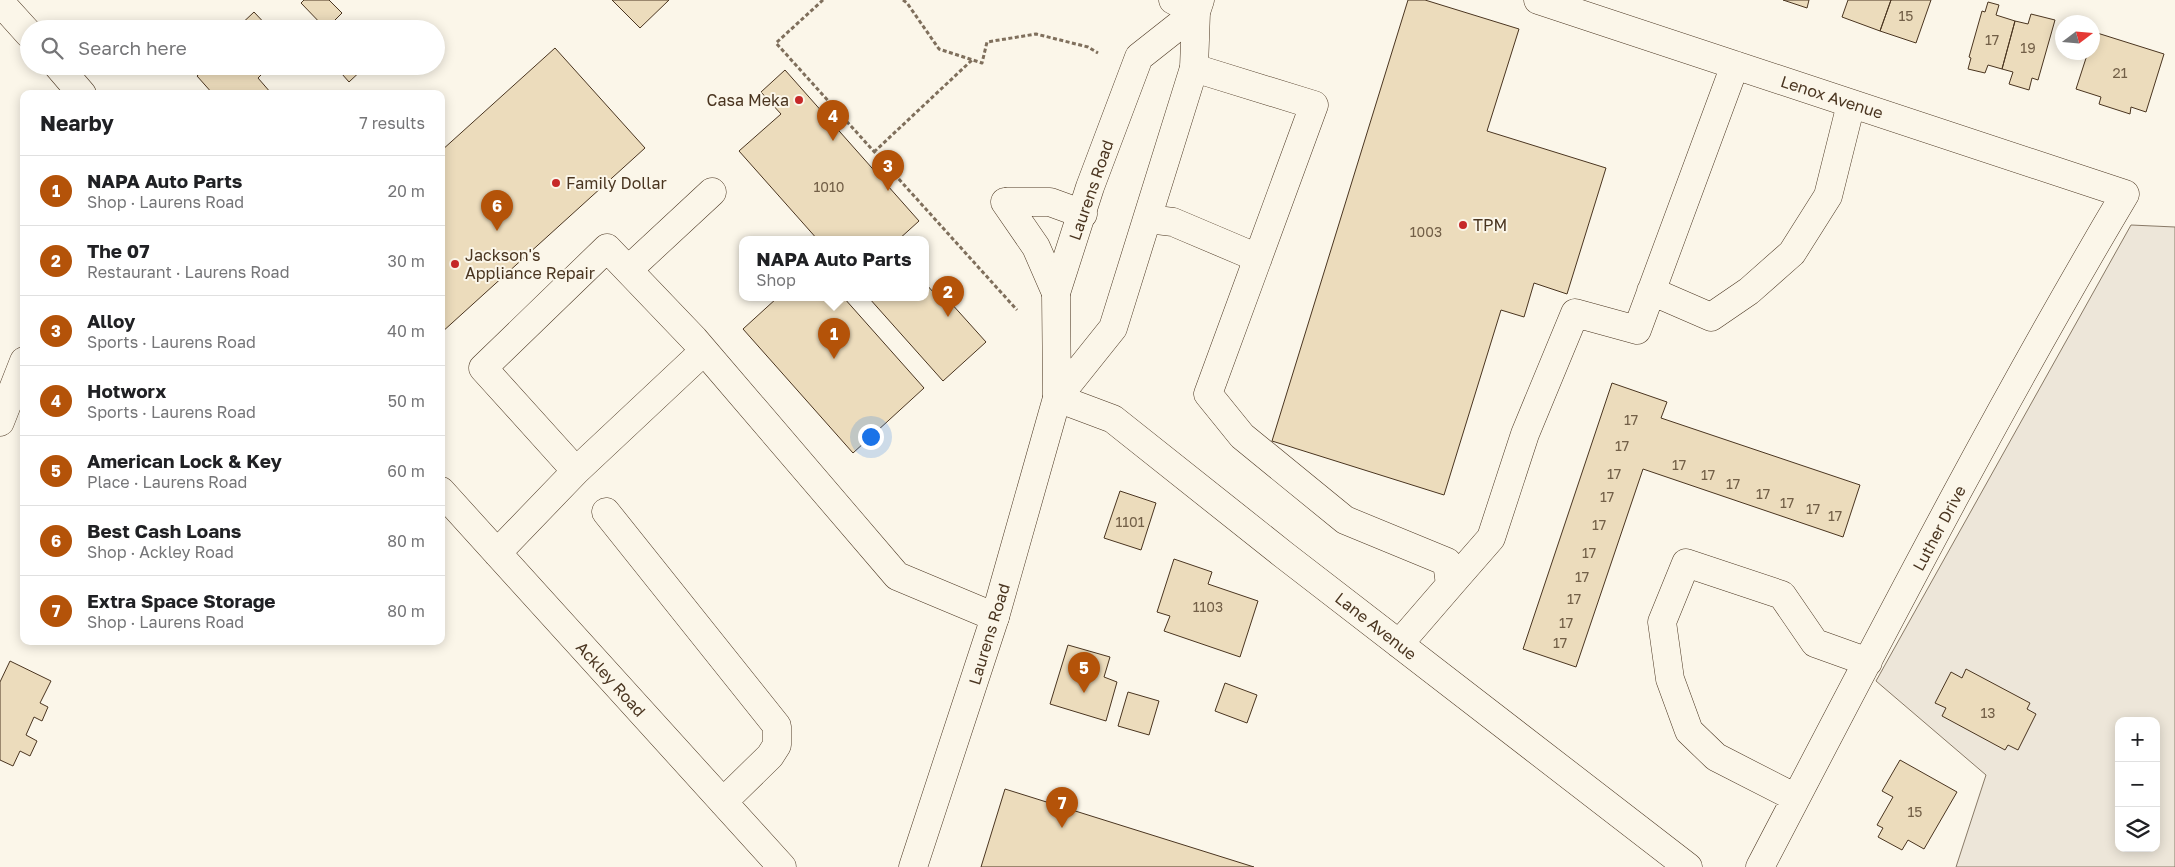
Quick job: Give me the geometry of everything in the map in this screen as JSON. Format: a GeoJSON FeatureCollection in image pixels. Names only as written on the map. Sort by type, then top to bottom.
{"type":"FeatureCollection","features":[{"type":"Feature","properties":{"kind":"street","name":"Lenox Avenue"},"geometry":{"type":"LineString","coordinates":[[1538,0],[2125,194]]}},
{"type":"Feature","properties":{"kind":"street"},"geometry":{"type":"LineString","coordinates":[[0,2],[20,24]]}},
{"type":"Feature","properties":{"kind":"street","name":"Laurens Road"},"geometry":{"type":"LineString","coordinates":[[1057,398],[1114,328],[1194,68],[1190,4]]}},
{"type":"Feature","properties":{"kind":"street","name":"Laurens Road"},"geometry":{"type":"LineString","coordinates":[[913,867],[995,617],[1057,398],[1056,292],[1083,214],[1090,187],[1139,57],[1190,4]]}},
{"type":"Feature","properties":{"kind":"street"},"geometry":{"type":"LineString","coordinates":[[1399,644],[1491,538],[1525,434],[1575,313],[1637,330],[1735,65]]}},
{"type":"Feature","properties":{"kind":"street"},"geometry":{"type":"LineString","coordinates":[[1194,68],[1314,104],[1208,394],[1242,436],[1345,520],[1448,562],[1450,585]]}},
{"type":"Feature","properties":{"kind":"street"},"geometry":{"type":"LineString","coordinates":[[66,75],[79,90]]}},
{"type":"Feature","properties":{"kind":"street"},"geometry":{"type":"LineString","coordinates":[[1652,291],[1712,317],[1749,291],[1792,252],[1828,196],[1851,104]]}},
{"type":"Feature","properties":{"kind":"street"},"geometry":{"type":"LineString","coordinates":[[628,270],[712,192]]}},
{"type":"Feature","properties":{"kind":"street","name":"Luther Drive"},"geometry":{"type":"LineString","coordinates":[[1760,867],[2065,296],[2125,194]]}},
{"type":"Feature","properties":{"kind":"street"},"geometry":{"type":"LineString","coordinates":[[1056,292],[1036,247],[1005,202],[1050,202],[1083,214]]}},
{"type":"Feature","properties":{"kind":"street"},"geometry":{"type":"LineString","coordinates":[[1148,219],[1173,222],[1258,258]]}},
{"type":"Feature","properties":{"kind":"street"},"geometry":{"type":"LineString","coordinates":[[576,471],[483,368],[607,248],[704,351],[897,576],[995,617]]}},
{"type":"Feature","properties":{"kind":"street"},"geometry":{"type":"LineString","coordinates":[[497,553],[576,471],[704,351]]}},
{"type":"Feature","properties":{"kind":"street"},"geometry":{"type":"LineString","coordinates":[[0,422],[20,371]]}},
{"type":"Feature","properties":{"kind":"street","name":"Lane Avenue"},"geometry":{"type":"LineString","coordinates":[[1057,398],[1113,419],[1399,644],[1688,867]]}},
{"type":"Feature","properties":{"kind":"street","name":"Ackley Road"},"geometry":{"type":"LineString","coordinates":[[445,495],[782,867]]}},
{"type":"Feature","properties":{"kind":"street"},"geometry":{"type":"LineString","coordinates":[[606,512],[777,726],[777,745],[770,756],[723,802]]}},
{"type":"Feature","properties":{"kind":"street"},"geometry":{"type":"LineString","coordinates":[[1796,798],[1716,757],[1689,731],[1670,679],[1662,622],[1686,563],[1782,595],[1815,643],[1868,662]]}},
{"type":"Feature","properties":{"kind":"path"},"geometry":{"type":"LineString","coordinates":[[823,0],[776,43],[1016,310]]}},
{"type":"Feature","properties":{"kind":"path"},"geometry":{"type":"LineString","coordinates":[[903,0],[908,3],[939,49],[982,63],[987,42],[1036,34],[1088,47],[1098,53]]}},
{"type":"Feature","properties":{"kind":"path"},"geometry":{"type":"LineString","coordinates":[[874,152],[972,60]]}},
{"type":"Feature","properties":{"kind":"shaded area"},"geometry":{"type":"Polygon","coordinates":[[[2131,225],[2175,227],[2175,867],[1956,867],[1986,775],[1876,681],[2131,225]]]}},
{"type":"Feature","properties":{"kind":"building"},"geometry":{"type":"Polygon","coordinates":[[[304,0],[329,0],[342,13],[335,20],[317,20],[301,3],[304,0]]]}},
{"type":"Feature","properties":{"kind":"building"},"geometry":{"type":"Polygon","coordinates":[[[612,0],[669,0],[640,28],[612,0]]]}},
{"type":"Feature","properties":{"kind":"building","name":"TPM"},"geometry":{"type":"Polygon","coordinates":[[[1408,0],[1425,0],[1519,29],[1487,131],[1606,168],[1567,294],[1534,283],[1524,317],[1501,310],[1444,495],[1272,441],[1408,0]]]}},
{"type":"Feature","properties":{"kind":"building"},"geometry":{"type":"Polygon","coordinates":[[[1783,0],[1809,0],[1807,8],[1783,0]]]}},
{"type":"Feature","properties":{"kind":"building"},"geometry":{"type":"Polygon","coordinates":[[[1848,0],[1891,0],[1880,31],[1842,17],[1848,0]]]}},
{"type":"Feature","properties":{"kind":"building"},"geometry":{"type":"Polygon","coordinates":[[[1891,0],[1931,0],[1916,43],[1880,31],[1891,0]]]}},
{"type":"Feature","properties":{"kind":"building"},"geometry":{"type":"Polygon","coordinates":[[[1988,2],[1999,5],[1996,15],[2015,21],[2002,69],[1988,65],[1985,73],[1968,69],[1971,58],[1969,57],[1982,11],[1985,12],[1988,2]]]}},
{"type":"Feature","properties":{"kind":"building"},"geometry":{"type":"Polygon","coordinates":[[[254,12],[262,20],[246,20],[254,12]]]}},
{"type":"Feature","properties":{"kind":"building"},"geometry":{"type":"Polygon","coordinates":[[[2031,14],[2055,20],[2038,80],[2032,78],[2029,90],[2009,84],[2013,72],[2002,69],[2015,21],[2028,24],[2031,14]]]}},
{"type":"Feature","properties":{"kind":"building"},"geometry":{"type":"Polygon","coordinates":[[[2100,34],[2164,54],[2146,112],[2131,107],[2130,114],[2099,104],[2101,97],[2076,89],[2085,60],[2100,60],[2100,34]]]}},
{"type":"Feature","properties":{"kind":"building"},"geometry":{"type":"Polygon","coordinates":[[[555,48],[645,148],[445,329],[445,147],[555,48]]]}},
{"type":"Feature","properties":{"kind":"building"},"geometry":{"type":"Polygon","coordinates":[[[785,70],[919,221],[902,236],[814,236],[739,151],[781,114],[761,92],[785,70]]]}},
{"type":"Feature","properties":{"kind":"building"},"geometry":{"type":"Polygon","coordinates":[[[261,75],[258,78],[268,90],[209,90],[197,76],[261,75]]]}},
{"type":"Feature","properties":{"kind":"building"},"geometry":{"type":"Polygon","coordinates":[[[343,75],[356,75],[349,82],[343,75]]]}},
{"type":"Feature","properties":{"kind":"building"},"geometry":{"type":"Polygon","coordinates":[[[929,287],[945,305],[950,302],[986,342],[943,381],[872,301],[929,301],[929,287]]]}},
{"type":"Feature","properties":{"kind":"building"},"geometry":{"type":"Polygon","coordinates":[[[774,301],[847,301],[924,388],[853,453],[743,329],[774,301]]]}},
{"type":"Feature","properties":{"kind":"building"},"geometry":{"type":"Polygon","coordinates":[[[1612,383],[1667,402],[1661,418],[1860,485],[1843,537],[1643,469],[1576,667],[1523,649],[1612,383]]]}},
{"type":"Feature","properties":{"kind":"building"},"geometry":{"type":"Polygon","coordinates":[[[1120,491],[1156,503],[1141,550],[1104,538],[1120,491]]]}},
{"type":"Feature","properties":{"kind":"building"},"geometry":{"type":"Polygon","coordinates":[[[1174,559],[1212,572],[1208,584],[1258,601],[1240,657],[1164,631],[1170,616],[1157,612],[1174,559]]]}},
{"type":"Feature","properties":{"kind":"building"},"geometry":{"type":"Polygon","coordinates":[[[1068,645],[1110,657],[1104,677],[1117,682],[1106,721],[1050,704],[1068,645]]]}},
{"type":"Feature","properties":{"kind":"building"},"geometry":{"type":"Polygon","coordinates":[[[10,661],[51,681],[40,703],[48,707],[42,721],[34,717],[26,735],[37,741],[30,756],[20,751],[13,766],[0,760],[0,682],[10,661]]]}},
{"type":"Feature","properties":{"kind":"building"},"geometry":{"type":"Polygon","coordinates":[[[1966,669],[2030,703],[2027,709],[2036,714],[2018,750],[2008,745],[2005,750],[1942,716],[1946,708],[1935,703],[1951,672],[1962,678],[1966,669]]]}},
{"type":"Feature","properties":{"kind":"building"},"geometry":{"type":"Polygon","coordinates":[[[1225,683],[1257,695],[1247,723],[1215,711],[1225,683]]]}},
{"type":"Feature","properties":{"kind":"building"},"geometry":{"type":"Polygon","coordinates":[[[1128,692],[1159,701],[1149,735],[1118,726],[1128,692]]]}},
{"type":"Feature","properties":{"kind":"building"},"geometry":{"type":"Polygon","coordinates":[[[1900,760],[1957,792],[1924,849],[1908,840],[1902,850],[1878,837],[1883,828],[1877,825],[1893,797],[1882,791],[1900,760]]]}},
{"type":"Feature","properties":{"kind":"building"},"geometry":{"type":"Polygon","coordinates":[[[1005,789],[1254,867],[981,867],[1005,789]]]}},
{"type":"Feature","properties":{"kind":"place","name":"Casa Meka"},"geometry":{"type":"Point","coordinates":[799,100]}},
{"type":"Feature","properties":{"kind":"place","name":"Hotworx"},"geometry":{"type":"Point","coordinates":[833,141]}},
{"type":"Feature","properties":{"kind":"place","name":"Family Dollar"},"geometry":{"type":"Point","coordinates":[556,183]}},
{"type":"Feature","properties":{"kind":"place","name":"Alloy"},"geometry":{"type":"Point","coordinates":[888,191]}},
{"type":"Feature","properties":{"kind":"place","name":"TPM"},"geometry":{"type":"Point","coordinates":[1463,225]}},
{"type":"Feature","properties":{"kind":"place","name":"Best Cash Loans"},"geometry":{"type":"Point","coordinates":[497,231]}},
{"type":"Feature","properties":{"kind":"place","name":"Jackson's Appliance Repair"},"geometry":{"type":"Point","coordinates":[455,264]}},
{"type":"Feature","properties":{"kind":"place","name":"The 07"},"geometry":{"type":"Point","coordinates":[948,317]}},
{"type":"Feature","properties":{"kind":"place","name":"NAPA Auto Parts"},"geometry":{"type":"Point","coordinates":[834,359]}},
{"type":"Feature","properties":{"kind":"place","name":"American Lock & Key"},"geometry":{"type":"Point","coordinates":[1084,693]}},
{"type":"Feature","properties":{"kind":"place","name":"Extra Space Storage"},"geometry":{"type":"Point","coordinates":[1062,828]}}]}
